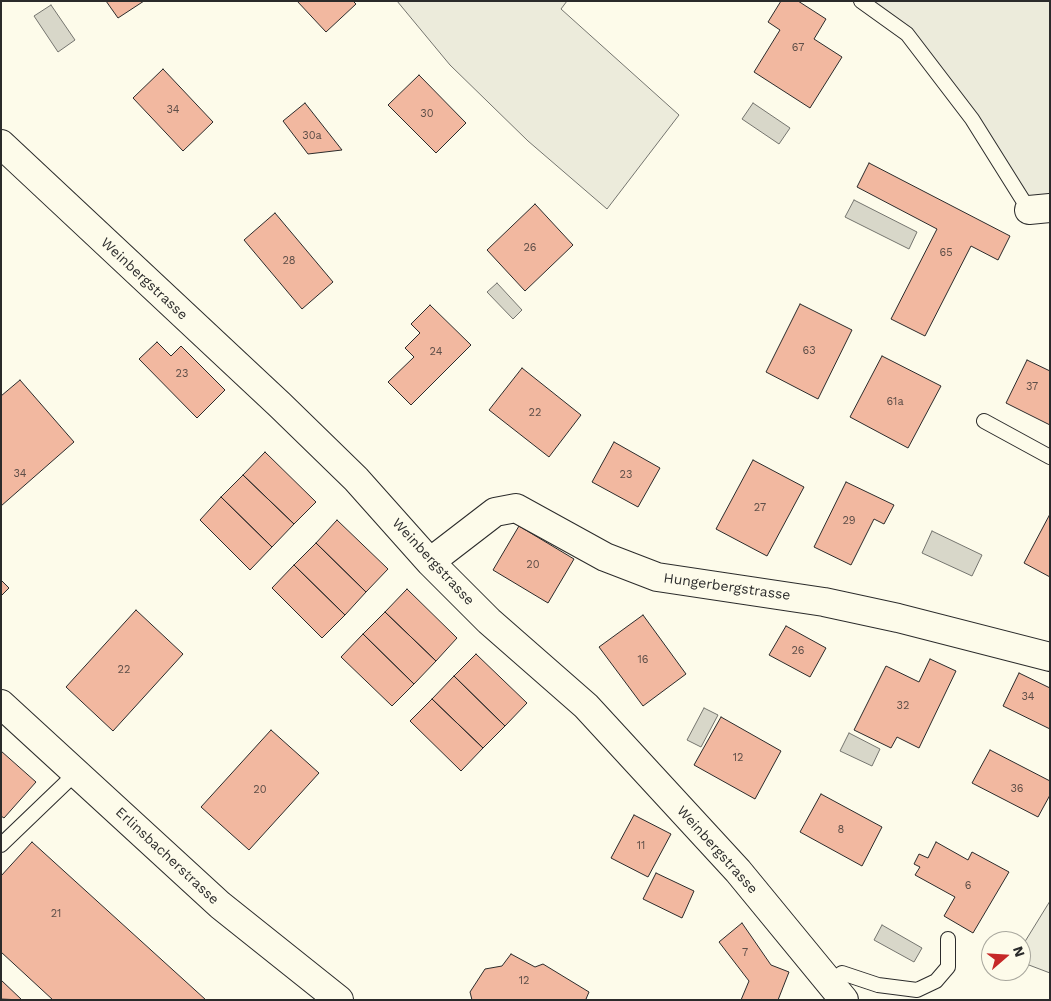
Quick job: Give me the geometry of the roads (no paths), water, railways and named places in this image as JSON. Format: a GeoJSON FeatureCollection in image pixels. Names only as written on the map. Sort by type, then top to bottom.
{"type":"FeatureCollection","features":[{"type":"Feature","properties":{"kind":"street","name":"Weinbergstrasse"},"geometry":{"type":"LineString","coordinates":[[1,144],[280,405],[356,479],[430,562],[489,620],[586,706],[738,871],[838,991]]}},
{"type":"Feature","properties":{"kind":"street","name":"Hungerbergstrasse"},"geometry":{"type":"LineString","coordinates":[[430,562],[470,529],[495,512],[516,508],[605,557],[657,577],[824,602],[898,618],[1050,657]]}},
{"type":"Feature","properties":{"kind":"street","name":"Erlinsbacherstrasse"},"geometry":{"type":"LineString","coordinates":[[1,704],[220,905],[339,1000]]}},
{"type":"Feature","properties":{"kind":"lane"},"geometry":{"type":"LineString","coordinates":[[861,1],[907,34],[1039,209]]}},
{"type":"Feature","properties":{"kind":"lane"},"geometry":{"type":"LineString","coordinates":[[984,421],[1050,457]]}},
{"type":"Feature","properties":{"kind":"lane"},"geometry":{"type":"LineString","coordinates":[[1,845],[76,773]]}},
{"type":"Feature","properties":{"kind":"lane"},"geometry":{"type":"LineString","coordinates":[[838,991],[842,973],[878,985],[917,990],[936,981],[948,967],[948,939]]}}]}
